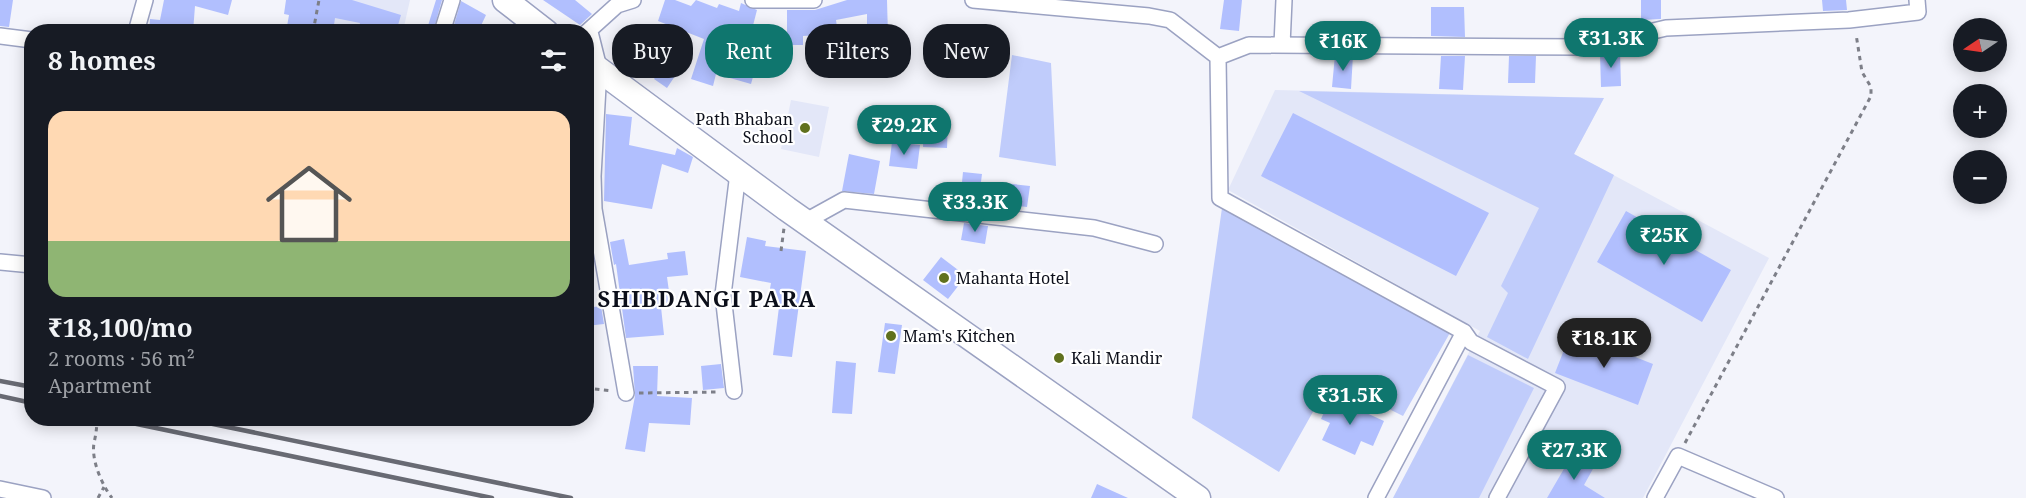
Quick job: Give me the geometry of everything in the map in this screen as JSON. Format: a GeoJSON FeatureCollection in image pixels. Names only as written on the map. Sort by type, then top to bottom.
{"type":"FeatureCollection","features":[{"type":"Feature","properties":{"kind":"main road"},"geometry":{"type":"LineString","coordinates":[[505,0],[536,24]]}},
{"type":"Feature","properties":{"kind":"main road"},"geometry":{"type":"LineString","coordinates":[[594,65],[738,173],[1198,498]]}},
{"type":"Feature","properties":{"kind":"street"},"geometry":{"type":"LineString","coordinates":[[138,24],[145,0]]}},
{"type":"Feature","properties":{"kind":"street"},"geometry":{"type":"LineString","coordinates":[[444,24],[452,0]]}},
{"type":"Feature","properties":{"kind":"street"},"geometry":{"type":"LineString","coordinates":[[594,26],[616,5],[633,0]]}},
{"type":"Feature","properties":{"kind":"street"},"geometry":{"type":"LineString","coordinates":[[753,0],[814,0]]}},
{"type":"Feature","properties":{"kind":"street"},"geometry":{"type":"LineString","coordinates":[[973,0],[1149,15],[1170,20],[1218,57]]}},
{"type":"Feature","properties":{"kind":"street"},"geometry":{"type":"LineString","coordinates":[[1282,45],[1284,0]]}},
{"type":"Feature","properties":{"kind":"street"},"geometry":{"type":"LineString","coordinates":[[1218,57],[1249,45],[1586,47],[1666,28],[1850,20],[1918,12],[1917,0]]}},
{"type":"Feature","properties":{"kind":"street"},"geometry":{"type":"LineString","coordinates":[[0,36],[24,39]]}},
{"type":"Feature","properties":{"kind":"street"},"geometry":{"type":"LineString","coordinates":[[1218,57],[1220,198],[1464,332],[1471,342],[1557,387],[1497,498]]}},
{"type":"Feature","properties":{"kind":"street"},"geometry":{"type":"LineString","coordinates":[[734,391],[723,295],[738,173]]}},
{"type":"Feature","properties":{"kind":"street"},"geometry":{"type":"LineString","coordinates":[[806,221],[844,200],[1094,228],[1155,244]]}},
{"type":"Feature","properties":{"kind":"street"},"geometry":{"type":"LineString","coordinates":[[594,209],[626,393]]}},
{"type":"Feature","properties":{"kind":"street"},"geometry":{"type":"LineString","coordinates":[[0,262],[24,264]]}},
{"type":"Feature","properties":{"kind":"street"},"geometry":{"type":"LineString","coordinates":[[1376,498],[1464,332]]}},
{"type":"Feature","properties":{"kind":"street"},"geometry":{"type":"LineString","coordinates":[[1655,498],[1678,456],[1776,498]]}},
{"type":"Feature","properties":{"kind":"street"},"geometry":{"type":"LineString","coordinates":[[0,489],[43,498]]}},
{"type":"Feature","properties":{"kind":"path"},"geometry":{"type":"LineString","coordinates":[[314,24],[319,0]]}},
{"type":"Feature","properties":{"kind":"path"},"geometry":{"type":"LineString","coordinates":[[1678,456],[1871,96],[1871,87],[1862,72],[1855,28],[1850,20]]}},
{"type":"Feature","properties":{"kind":"path"},"geometry":{"type":"LineString","coordinates":[[594,389],[626,393],[702,394],[734,391]]}},
{"type":"Feature","properties":{"kind":"path"},"geometry":{"type":"LineString","coordinates":[[96,426],[94,444],[104,488],[112,498]]}},
{"type":"Feature","properties":{"kind":"path"},"geometry":{"type":"LineString","coordinates":[[98,498],[104,488]]}},
{"type":"Feature","properties":{"kind":"shaded area"},"geometry":{"type":"Polygon","coordinates":[[[321,0],[410,0],[405,24],[316,24],[321,0]]]}},
{"type":"Feature","properties":{"kind":"shaded area"},"geometry":{"type":"Polygon","coordinates":[[[1012,55],[1051,63],[1056,166],[999,157],[1012,55]]]}},
{"type":"Feature","properties":{"kind":"shaded area"},"geometry":{"type":"Polygon","coordinates":[[[1275,90],[1604,98],[1574,154],[1769,258],[1643,498],[1393,498],[1480,331],[1228,190],[1275,90]]]}},
{"type":"Feature","properties":{"kind":"shaded area"},"geometry":{"type":"Polygon","coordinates":[[[1299,91],[1604,98],[1574,154],[1614,175],[1528,359],[1487,337],[1508,293],[1501,286],[1539,208],[1299,91]]]}},
{"type":"Feature","properties":{"kind":"shaded area","name":"Path Bhaban School"},"geometry":{"type":"Polygon","coordinates":[[[791,100],[829,107],[819,157],[781,149],[791,100]]]}},
{"type":"Feature","properties":{"kind":"shaded area"},"geometry":{"type":"Polygon","coordinates":[[[1222,208],[1451,331],[1403,416],[1331,380],[1279,472],[1192,418],[1222,208]]]}},
{"type":"Feature","properties":{"kind":"shaded area"},"geometry":{"type":"Polygon","coordinates":[[[1468,355],[1534,388],[1479,498],[1393,498],[1468,355]]]}},
{"type":"Feature","properties":{"kind":"building"},"geometry":{"type":"Polygon","coordinates":[[[0,0],[13,0],[9,27],[0,26],[0,0]]]}},
{"type":"Feature","properties":{"kind":"building"},"geometry":{"type":"Polygon","coordinates":[[[164,0],[232,0],[228,15],[195,6],[194,24],[150,24],[150,19],[160,20],[164,0]]]}},
{"type":"Feature","properties":{"kind":"building"},"geometry":{"type":"Polygon","coordinates":[[[286,0],[352,0],[401,15],[398,24],[360,24],[335,18],[334,24],[287,24],[289,15],[284,14],[286,0]]]}},
{"type":"Feature","properties":{"kind":"building"},"geometry":{"type":"Polygon","coordinates":[[[436,0],[442,0],[435,24],[428,24],[436,0]]]}},
{"type":"Feature","properties":{"kind":"building"},"geometry":{"type":"Polygon","coordinates":[[[543,0],[575,0],[592,14],[579,24],[543,0]]]}},
{"type":"Feature","properties":{"kind":"building"},"geometry":{"type":"Polygon","coordinates":[[[665,0],[675,0],[691,6],[696,0],[717,8],[719,4],[739,11],[741,3],[757,10],[753,24],[705,24],[705,78],[715,78],[713,86],[691,79],[704,39],[693,35],[693,24],[666,24],[658,21],[665,0]]]}},
{"type":"Feature","properties":{"kind":"building"},"geometry":{"type":"Polygon","coordinates":[[[847,0],[887,0],[888,24],[867,24],[867,14],[836,20],[837,24],[805,24],[803,45],[793,45],[793,24],[787,24],[787,10],[815,10],[847,0]]]}},
{"type":"Feature","properties":{"kind":"building"},"geometry":{"type":"Polygon","coordinates":[[[1224,0],[1242,0],[1239,31],[1220,29],[1224,0]]]}},
{"type":"Feature","properties":{"kind":"building"},"geometry":{"type":"Polygon","coordinates":[[[1641,0],[1661,0],[1661,19],[1641,20],[1641,0]]]}},
{"type":"Feature","properties":{"kind":"building"},"geometry":{"type":"Polygon","coordinates":[[[1822,0],[1846,0],[1847,10],[1823,11],[1822,0]]]}},
{"type":"Feature","properties":{"kind":"building"},"geometry":{"type":"Polygon","coordinates":[[[461,1],[486,15],[482,24],[454,24],[461,1]]]}},
{"type":"Feature","properties":{"kind":"building"},"geometry":{"type":"Polygon","coordinates":[[[1431,7],[1464,7],[1465,37],[1431,36],[1431,7]]]}},
{"type":"Feature","properties":{"kind":"building"},"geometry":{"type":"Polygon","coordinates":[[[1620,51],[1621,86],[1601,87],[1600,54],[1620,51]]]}},
{"type":"Feature","properties":{"kind":"building"},"geometry":{"type":"Polygon","coordinates":[[[1335,55],[1353,55],[1351,89],[1332,87],[1335,55]]]}},
{"type":"Feature","properties":{"kind":"building"},"geometry":{"type":"Polygon","coordinates":[[[1441,56],[1465,56],[1463,90],[1439,89],[1441,56]]]}},
{"type":"Feature","properties":{"kind":"building"},"geometry":{"type":"Polygon","coordinates":[[[1509,56],[1536,56],[1535,83],[1508,83],[1509,56]]]}},
{"type":"Feature","properties":{"kind":"building"},"geometry":{"type":"Polygon","coordinates":[[[655,78],[674,78],[667,88],[655,78]]]}},
{"type":"Feature","properties":{"kind":"building"},"geometry":{"type":"Polygon","coordinates":[[[730,78],[753,78],[751,84],[730,78]]]}},
{"type":"Feature","properties":{"kind":"building"},"geometry":{"type":"Polygon","coordinates":[[[1293,113],[1489,213],[1456,276],[1261,176],[1293,113]]]}},
{"type":"Feature","properties":{"kind":"building"},"geometry":{"type":"Polygon","coordinates":[[[606,114],[632,117],[629,145],[675,155],[677,148],[693,157],[688,173],[662,164],[652,209],[604,201],[606,114]]]}},
{"type":"Feature","properties":{"kind":"building"},"geometry":{"type":"Polygon","coordinates":[[[924,119],[948,121],[947,148],[923,147],[924,119]]]}},
{"type":"Feature","properties":{"kind":"building"},"geometry":{"type":"Polygon","coordinates":[[[892,142],[920,145],[917,169],[889,166],[892,142]]]}},
{"type":"Feature","properties":{"kind":"building"},"geometry":{"type":"Polygon","coordinates":[[[849,154],[880,161],[874,194],[842,191],[849,154]]]}},
{"type":"Feature","properties":{"kind":"building"},"geometry":{"type":"Polygon","coordinates":[[[963,172],[982,174],[978,205],[960,202],[963,172]]]}},
{"type":"Feature","properties":{"kind":"building"},"geometry":{"type":"Polygon","coordinates":[[[1004,183],[1030,186],[1027,207],[1002,204],[1004,183]]]}},
{"type":"Feature","properties":{"kind":"building"},"geometry":{"type":"Polygon","coordinates":[[[1626,211],[1731,270],[1702,322],[1597,262],[1626,211]]]}},
{"type":"Feature","properties":{"kind":"building"},"geometry":{"type":"Polygon","coordinates":[[[964,223],[988,226],[985,244],[961,240],[964,223]]]}},
{"type":"Feature","properties":{"kind":"building"},"geometry":{"type":"Polygon","coordinates":[[[747,237],[766,241],[765,246],[806,251],[792,357],[773,355],[779,307],[767,305],[771,283],[740,277],[747,237]]]}},
{"type":"Feature","properties":{"kind":"building"},"geometry":{"type":"Polygon","coordinates":[[[624,239],[629,265],[668,259],[667,253],[685,251],[688,275],[667,277],[671,306],[661,307],[664,335],[626,338],[616,264],[614,265],[610,242],[624,239]]]}},
{"type":"Feature","properties":{"kind":"building","name":"Mahanta Hotel"},"geometry":{"type":"Polygon","coordinates":[[[941,257],[966,276],[948,299],[923,280],[941,257]]]}},
{"type":"Feature","properties":{"kind":"building"},"geometry":{"type":"Polygon","coordinates":[[[601,306],[604,324],[594,325],[594,307],[601,306]]]}},
{"type":"Feature","properties":{"kind":"building"},"geometry":{"type":"Polygon","coordinates":[[[885,323],[902,325],[895,374],[878,372],[885,323]]]}},
{"type":"Feature","properties":{"kind":"building"},"geometry":{"type":"Polygon","coordinates":[[[1571,332],[1653,364],[1638,405],[1555,373],[1571,332]]]}},
{"type":"Feature","properties":{"kind":"building"},"geometry":{"type":"Polygon","coordinates":[[[836,361],[856,363],[852,414],[832,413],[836,361]]]}},
{"type":"Feature","properties":{"kind":"building"},"geometry":{"type":"Polygon","coordinates":[[[721,364],[724,388],[703,390],[701,366],[721,364]]]}},
{"type":"Feature","properties":{"kind":"building"},"geometry":{"type":"Polygon","coordinates":[[[633,366],[658,366],[657,396],[692,398],[690,425],[649,423],[645,452],[625,449],[635,396],[633,366]]]}},
{"type":"Feature","properties":{"kind":"building"},"geometry":{"type":"Polygon","coordinates":[[[1331,397],[1384,421],[1373,446],[1361,441],[1355,455],[1322,440],[1330,423],[1321,419],[1331,397]]]}},
{"type":"Feature","properties":{"kind":"building"},"geometry":{"type":"Polygon","coordinates":[[[1572,455],[1594,467],[1584,485],[1605,498],[1547,498],[1572,455]]]}},
{"type":"Feature","properties":{"kind":"building"},"geometry":{"type":"Polygon","coordinates":[[[1097,484],[1128,498],[1091,498],[1097,484]]]}},
{"type":"Feature","properties":{"kind":"railway"},"geometry":{"type":"LineString","coordinates":[[0,381],[24,386]]}},
{"type":"Feature","properties":{"kind":"railway"},"geometry":{"type":"LineString","coordinates":[[0,396],[24,401]]}},
{"type":"Feature","properties":{"kind":"railway"},"geometry":{"type":"LineString","coordinates":[[146,426],[492,498]]}},
{"type":"Feature","properties":{"kind":"railway"},"geometry":{"type":"LineString","coordinates":[[223,426],[571,498]]}},
{"type":"Feature","properties":{"kind":"place","name":"Path Bhaban School"},"geometry":{"type":"Point","coordinates":[805,128]}},
{"type":"Feature","properties":{"kind":"place","name":"Mahanta Hotel"},"geometry":{"type":"Point","coordinates":[944,278]}},
{"type":"Feature","properties":{"kind":"place","name":"Mam's Kitchen"},"geometry":{"type":"Point","coordinates":[891,336]}},
{"type":"Feature","properties":{"kind":"place","name":"Kali Mandir"},"geometry":{"type":"Point","coordinates":[1059,358]}},
{"type":"Feature","properties":{"kind":"district","name":"SHIBDANGI PARA"},"geometry":{"type":"Point","coordinates":[707,298]}}]}
